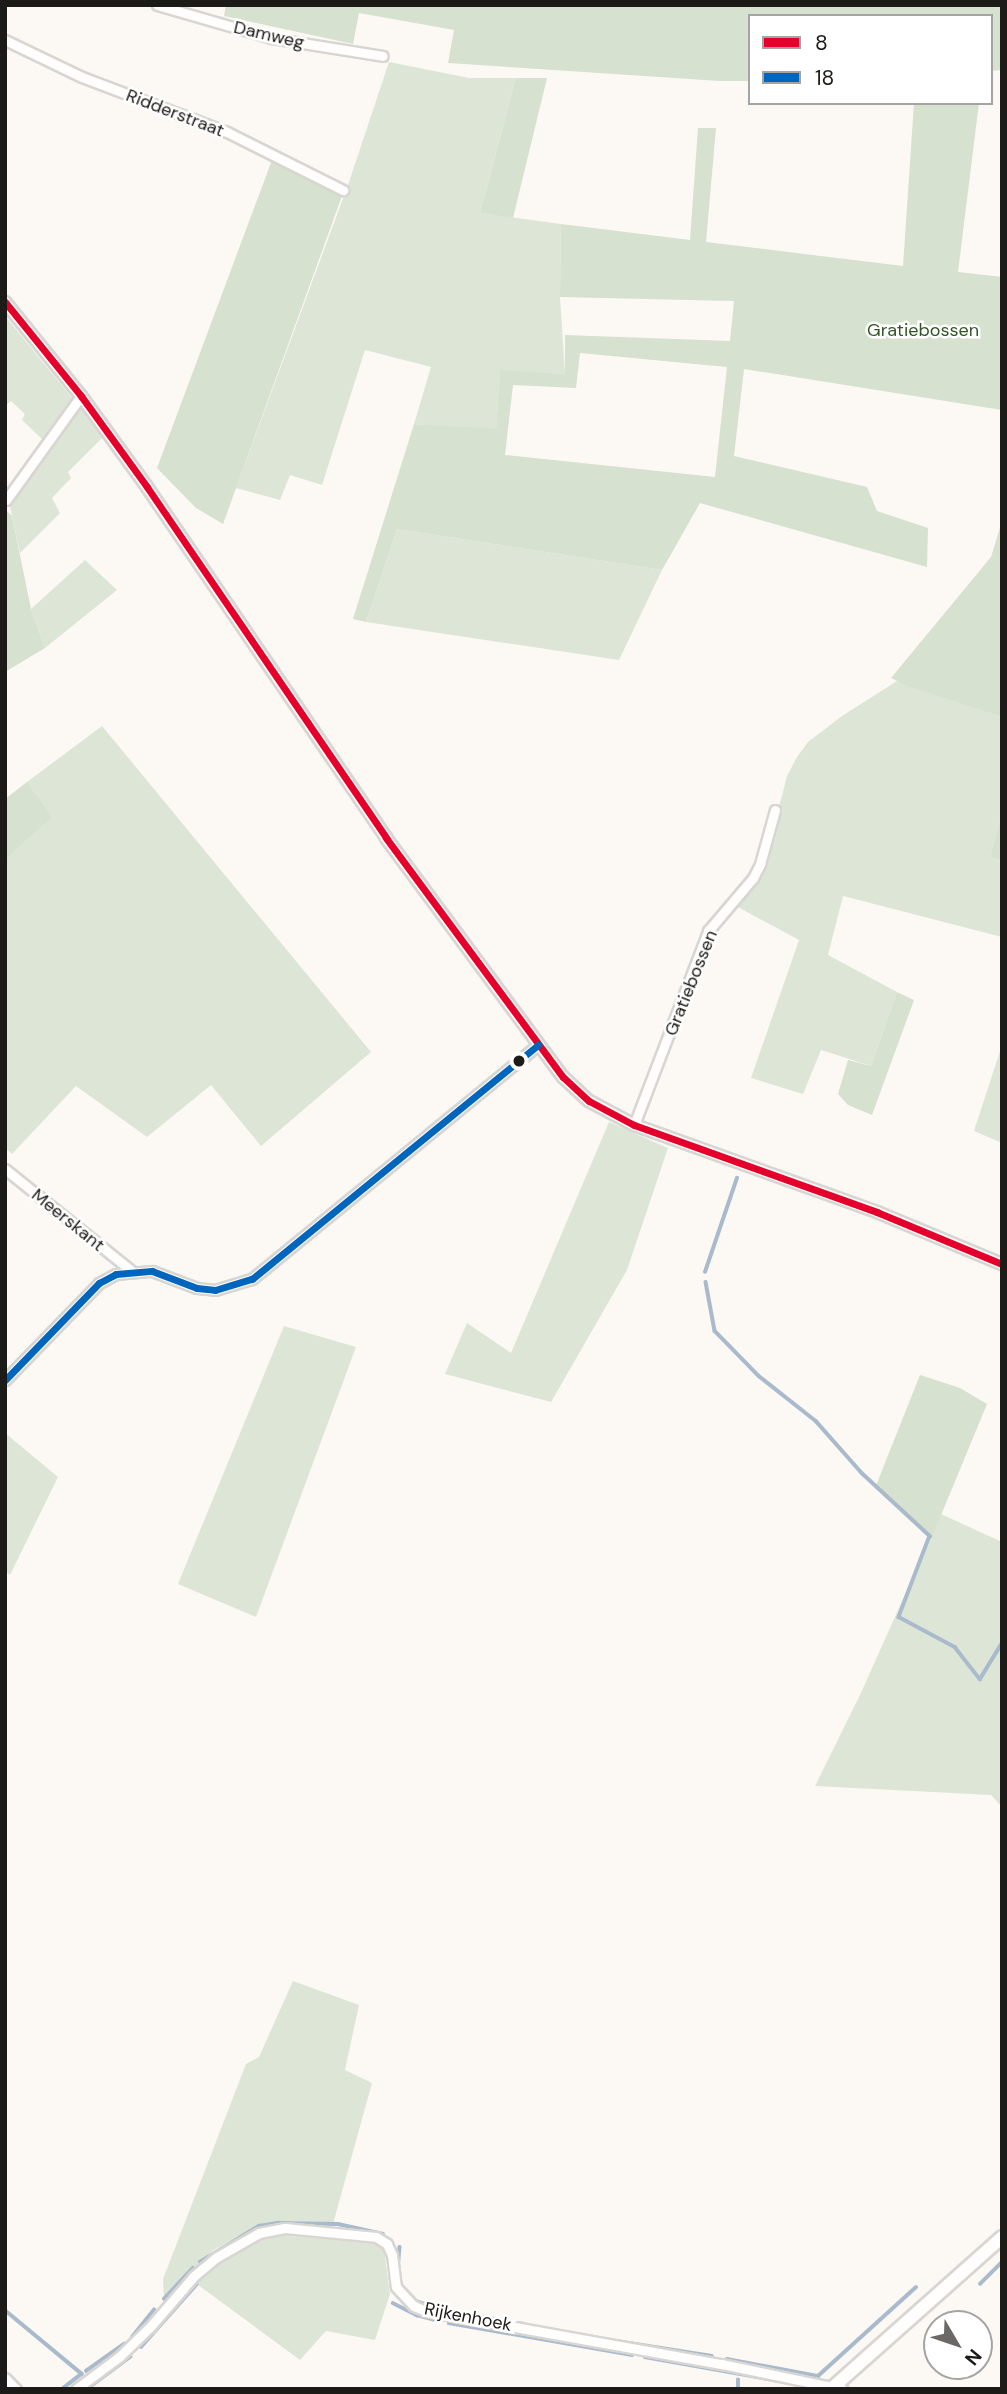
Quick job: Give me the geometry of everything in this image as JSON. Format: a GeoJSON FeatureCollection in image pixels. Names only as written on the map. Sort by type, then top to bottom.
{"type":"FeatureCollection","features":[{"type":"Feature","properties":{"kind":"main road"},"geometry":{"type":"LineString","coordinates":[[836,2388],[1002,2237]]}},
{"type":"Feature","properties":{"kind":"street","name":"Damweg"},"geometry":{"type":"LineString","coordinates":[[157,5],[271,38],[383,56]]}},
{"type":"Feature","properties":{"kind":"street","name":"Ridderstraat"},"geometry":{"type":"LineString","coordinates":[[5,40],[74,74],[227,132],[343,190]]}},
{"type":"Feature","properties":{"kind":"street"},"geometry":{"type":"LineString","coordinates":[[5,302],[80,396],[195,557],[378,827],[563,1077],[589,1101],[634,1125],[877,1212],[1002,1264]]}},
{"type":"Feature","properties":{"kind":"street"},"geometry":{"type":"LineString","coordinates":[[6,500],[80,396]]}},
{"type":"Feature","properties":{"kind":"street","name":"Gratiebossen"},"geometry":{"type":"LineString","coordinates":[[634,1125],[708,931],[753,877],[760,864],[775,810]]}},
{"type":"Feature","properties":{"kind":"street","name":"Meerskant"},"geometry":{"type":"LineString","coordinates":[[5,1380],[99,1283],[132,1271],[152,1271],[197,1288],[215,1290],[252,1279],[538,1045]]}},
{"type":"Feature","properties":{"kind":"street","name":"Meerskant"},"geometry":{"type":"LineString","coordinates":[[5,1169],[132,1271]]}},
{"type":"Feature","properties":{"kind":"street","name":"Rijkenhoek"},"geometry":{"type":"LineString","coordinates":[[76,2389],[119,2357],[150,2328],[194,2276],[217,2257],[259,2233],[285,2228],[376,2236],[387,2244],[392,2255],[396,2287],[414,2306],[426,2311],[836,2388]]}},
{"type":"Feature","properties":{"kind":"street"},"geometry":{"type":"LineString","coordinates":[[5,2378],[16,2389]]}},
{"type":"Feature","properties":{"kind":"green space"},"geometry":{"type":"Polygon","coordinates":[[[226,5],[1002,5],[1002,70],[993,71],[993,14],[748,14],[748,81],[448,63],[454,30],[359,13],[353,44],[224,16],[226,5]]]}},
{"type":"Feature","properties":{"kind":"green space"},"geometry":{"type":"Polygon","coordinates":[[[389,62],[469,78],[516,78],[480,213],[561,224],[560,297],[565,374],[500,371],[496,430],[414,424],[431,367],[365,350],[322,485],[290,475],[280,500],[236,488],[348,185],[389,62]]]}},
{"type":"Feature","properties":{"kind":"green space"},"geometry":{"type":"Polygon","coordinates":[[[516,78],[547,78],[513,218],[480,213],[516,78]]]}},
{"type":"Feature","properties":{"kind":"green space"},"geometry":{"type":"Polygon","coordinates":[[[914,105],[979,105],[958,272],[1002,277],[1002,410],[744,369],[734,456],[867,487],[877,511],[928,528],[927,567],[700,503],[662,570],[397,529],[366,622],[353,619],[414,424],[496,429],[500,370],[565,374],[565,335],[730,341],[734,301],[560,297],[561,224],[690,240],[698,128],[716,128],[706,242],[903,266],[914,105]],[[580,353],[576,388],[513,385],[505,455],[715,477],[727,367],[580,353]]]}},
{"type":"Feature","properties":{"kind":"green space"},"geometry":{"type":"Polygon","coordinates":[[[272,160],[342,196],[223,524],[196,508],[157,468],[272,160]]]}},
{"type":"Feature","properties":{"kind":"green space"},"geometry":{"type":"Polygon","coordinates":[[[5,316],[73,399],[42,439],[22,420],[25,414],[11,401],[5,406],[5,316]]]}},
{"type":"Feature","properties":{"kind":"green space"},"geometry":{"type":"Polygon","coordinates":[[[79,404],[103,437],[68,472],[71,478],[52,498],[60,513],[20,553],[10,506],[12,498],[79,404]]]}},
{"type":"Feature","properties":{"kind":"green space"},"geometry":{"type":"Polygon","coordinates":[[[5,509],[12,516],[31,609],[45,648],[5,672],[5,509]]]}},
{"type":"Feature","properties":{"kind":"green space"},"geometry":{"type":"Polygon","coordinates":[[[1002,521],[1002,717],[891,678],[991,557],[1002,521]]]}},
{"type":"Feature","properties":{"kind":"green space"},"geometry":{"type":"Polygon","coordinates":[[[397,529],[662,570],[619,660],[366,622],[397,529]]]}},
{"type":"Feature","properties":{"kind":"green space"},"geometry":{"type":"Polygon","coordinates":[[[85,560],[117,590],[45,648],[31,609],[85,560]]]}},
{"type":"Feature","properties":{"kind":"green space"},"geometry":{"type":"Polygon","coordinates":[[[897,681],[1002,717],[1002,813],[990,857],[1002,861],[1002,937],[843,896],[828,955],[897,992],[871,1066],[821,1050],[803,1094],[751,1078],[799,940],[734,905],[763,869],[787,776],[797,757],[808,742],[842,716],[897,681]]]}},
{"type":"Feature","properties":{"kind":"green space"},"geometry":{"type":"Polygon","coordinates":[[[102,726],[371,1052],[261,1146],[211,1085],[147,1137],[76,1086],[12,1154],[5,1148],[5,860],[53,817],[27,782],[102,726]]]}},
{"type":"Feature","properties":{"kind":"green space"},"geometry":{"type":"Polygon","coordinates":[[[27,782],[53,817],[5,860],[5,799],[27,782]]]}},
{"type":"Feature","properties":{"kind":"green space"},"geometry":{"type":"Polygon","coordinates":[[[1002,813],[1002,861],[990,857],[1002,813]]]}},
{"type":"Feature","properties":{"kind":"green space"},"geometry":{"type":"Polygon","coordinates":[[[897,992],[914,1000],[872,1115],[848,1105],[838,1094],[848,1060],[871,1066],[897,992]]]}},
{"type":"Feature","properties":{"kind":"green space"},"geometry":{"type":"Polygon","coordinates":[[[1002,1045],[1002,1143],[974,1131],[1002,1045]]]}},
{"type":"Feature","properties":{"kind":"green space"},"geometry":{"type":"Polygon","coordinates":[[[609,1122],[668,1148],[627,1270],[551,1402],[445,1374],[467,1323],[511,1353],[609,1122]]]}},
{"type":"Feature","properties":{"kind":"green space"},"geometry":{"type":"Polygon","coordinates":[[[284,1326],[356,1347],[256,1617],[178,1584],[284,1326]]]}},
{"type":"Feature","properties":{"kind":"green space"},"geometry":{"type":"Polygon","coordinates":[[[920,1375],[960,1388],[987,1404],[932,1537],[875,1488],[920,1375]]]}},
{"type":"Feature","properties":{"kind":"green space"},"geometry":{"type":"Polygon","coordinates":[[[5,1433],[58,1477],[10,1575],[5,1571],[5,1433]]]}},
{"type":"Feature","properties":{"kind":"green space"},"geometry":{"type":"Polygon","coordinates":[[[941,1514],[1002,1542],[1002,1807],[991,1795],[815,1786],[860,1695],[941,1514]]]}},
{"type":"Feature","properties":{"kind":"green space"},"geometry":{"type":"Polygon","coordinates":[[[293,1981],[359,2005],[345,2070],[372,2083],[333,2224],[295,2221],[267,2224],[246,2232],[212,2251],[181,2281],[164,2303],[163,2279],[246,2064],[259,2057],[293,1981]]]}},
{"type":"Feature","properties":{"kind":"green space"},"geometry":{"type":"Polygon","coordinates":[[[274,2235],[360,2238],[384,2249],[390,2294],[375,2340],[326,2331],[300,2360],[194,2282],[211,2266],[248,2244],[274,2235]]]}},
{"type":"Feature","properties":{"kind":"waterway"},"geometry":{"type":"LineString","coordinates":[[705,1272],[737,1178]]}},
{"type":"Feature","properties":{"kind":"waterway"},"geometry":{"type":"LineString","coordinates":[[706,1282],[715,1331],[759,1376],[816,1421],[862,1473],[930,1536],[899,1617],[955,1647],[980,1679],[1002,1643]]}},
{"type":"Feature","properties":{"kind":"waterway"},"geometry":{"type":"LineString","coordinates":[[200,2262],[259,2226],[279,2223],[338,2224],[383,2234]]}},
{"type":"Feature","properties":{"kind":"waterway"},"geometry":{"type":"LineString","coordinates":[[400,2247],[398,2271],[403,2290]]}},
{"type":"Feature","properties":{"kind":"waterway"},"geometry":{"type":"LineString","coordinates":[[980,2284],[1002,2262]]}},
{"type":"Feature","properties":{"kind":"waterway"},"geometry":{"type":"LineString","coordinates":[[164,2299],[193,2268]]}},
{"type":"Feature","properties":{"kind":"waterway"},"geometry":{"type":"LineString","coordinates":[[141,2347],[196,2285]]}},
{"type":"Feature","properties":{"kind":"waterway"},"geometry":{"type":"LineString","coordinates":[[727,2359],[818,2376],[916,2287]]}},
{"type":"Feature","properties":{"kind":"waterway"},"geometry":{"type":"LineString","coordinates":[[413,2300],[442,2310]]}},
{"type":"Feature","properties":{"kind":"waterway"},"geometry":{"type":"LineString","coordinates":[[393,2303],[417,2315],[436,2320]]}},
{"type":"Feature","properties":{"kind":"waterway"},"geometry":{"type":"LineString","coordinates":[[5,2310],[82,2374],[63,2389]]}},
{"type":"Feature","properties":{"kind":"waterway"},"geometry":{"type":"LineString","coordinates":[[132,2337],[154,2310]]}},
{"type":"Feature","properties":{"kind":"waterway"},"geometry":{"type":"LineString","coordinates":[[505,2321],[524,2324]]}},
{"type":"Feature","properties":{"kind":"waterway"},"geometry":{"type":"LineString","coordinates":[[449,2323],[632,2355]]}},
{"type":"Feature","properties":{"kind":"waterway"},"geometry":{"type":"LineString","coordinates":[[610,2340],[712,2356]]}},
{"type":"Feature","properties":{"kind":"waterway"},"geometry":{"type":"LineString","coordinates":[[86,2371],[124,2344]]}},
{"type":"Feature","properties":{"kind":"waterway"},"geometry":{"type":"LineString","coordinates":[[87,2389],[130,2357]]}},
{"type":"Feature","properties":{"kind":"waterway"},"geometry":{"type":"LineString","coordinates":[[645,2357],[786,2382]]}},
{"type":"Feature","properties":{"kind":"waterway"},"geometry":{"type":"LineString","coordinates":[[738,2380],[738,2389]]}},
{"type":"Feature","properties":{"kind":"waterway"},"geometry":{"type":"LineString","coordinates":[[801,2389],[804,2386]]}},
{"type":"Feature","properties":{"kind":"transit line","name":"8"},"geometry":{"type":"LineString","coordinates":[[5,302],[81,396],[147,487],[386,838],[563,1077],[589,1101],[634,1125],[877,1212],[1002,1264]]}},
{"type":"Feature","properties":{"kind":"transit line","name":"18"},"geometry":{"type":"LineString","coordinates":[[5,1380],[99,1283],[116,1274],[152,1271],[197,1288],[215,1290],[252,1279],[538,1045]]}}]}
